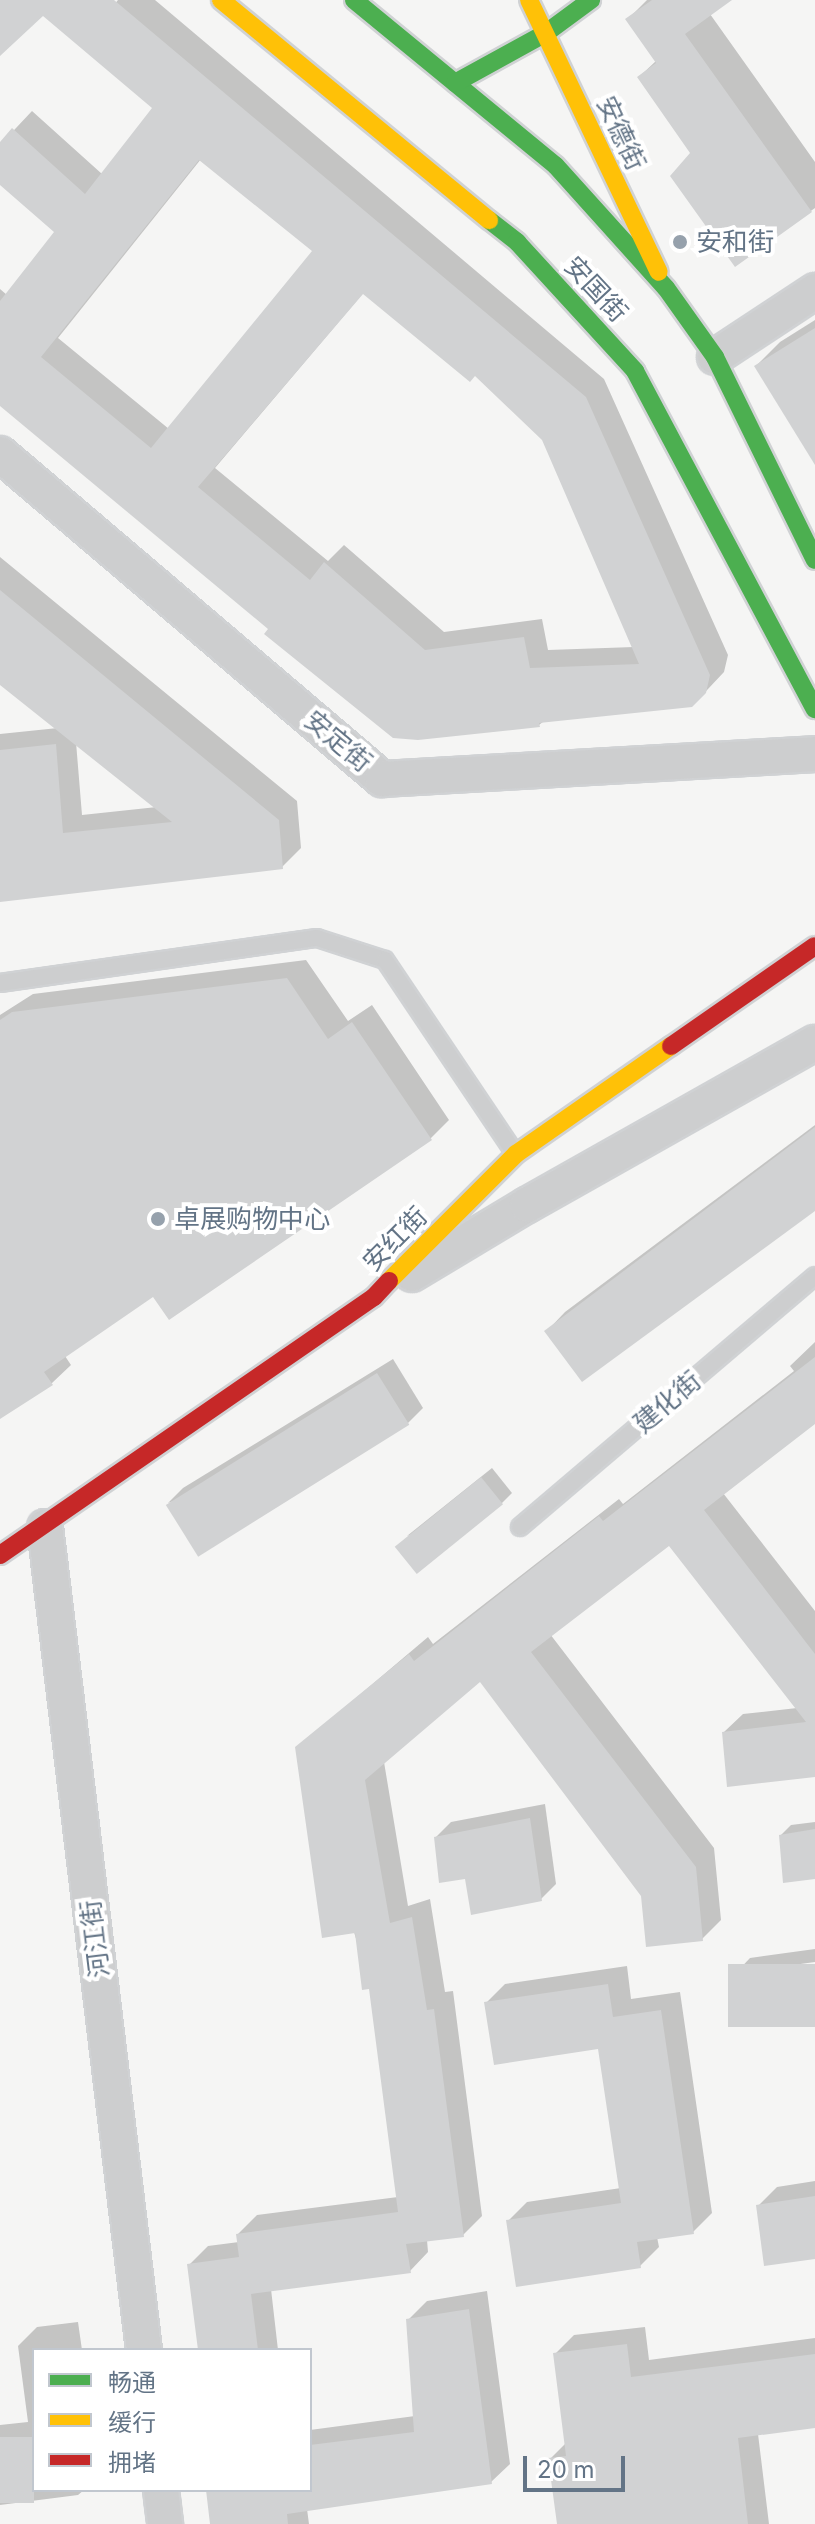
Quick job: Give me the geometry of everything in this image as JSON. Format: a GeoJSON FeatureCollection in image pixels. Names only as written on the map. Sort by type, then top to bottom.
{"type":"FeatureCollection","features":[{"type":"Feature","properties":{"kind":"main road","name":"安国街"},"geometry":{"type":"LineString","coordinates":[[221,0],[517,242],[635,371],[815,709]]}},
{"type":"Feature","properties":{"kind":"main road","name":"安国街"},"geometry":{"type":"LineString","coordinates":[[354,0],[556,166],[666,288],[715,357],[815,560]]}},
{"type":"Feature","properties":{"kind":"main road","name":"安德街"},"geometry":{"type":"LineString","coordinates":[[529,0],[666,288]]}},
{"type":"Feature","properties":{"kind":"main road"},"geometry":{"type":"LineString","coordinates":[[455,83],[546,33],[591,0]]}},
{"type":"Feature","properties":{"kind":"main road","name":"安红街"},"geometry":{"type":"LineString","coordinates":[[0,1555],[45,1527],[374,1297],[516,1154],[815,946]]}},
{"type":"Feature","properties":{"kind":"street"},"geometry":{"type":"LineString","coordinates":[[715,357],[815,291]]}},
{"type":"Feature","properties":{"kind":"street","name":"安定街"},"geometry":{"type":"LineString","coordinates":[[0,454],[382,779],[815,754]]}},
{"type":"Feature","properties":{"kind":"street"},"geometry":{"type":"LineString","coordinates":[[374,1297],[527,1205],[815,1043]]}},
{"type":"Feature","properties":{"kind":"street","name":"河江街"},"geometry":{"type":"LineString","coordinates":[[45,1527],[144,2348]]}},
{"type":"Feature","properties":{"kind":"street"},"geometry":{"type":"LineString","coordinates":[[161,2492],[165,2524]]}},
{"type":"Feature","properties":{"kind":"lane"},"geometry":{"type":"LineString","coordinates":[[0,983],[317,938],[385,960],[516,1154]]}},
{"type":"Feature","properties":{"kind":"lane","name":"建化街"},"geometry":{"type":"LineString","coordinates":[[520,1527],[815,1276]]}},
{"type":"Feature","properties":{"kind":"building"},"geometry":{"type":"Polygon","coordinates":[[[0,0],[114,0],[586,397],[710,675],[706,693],[692,707],[539,723],[540,727],[418,740],[393,738],[264,634],[268,629],[0,406],[0,301],[54,232],[0,185],[0,142],[12,128],[85,194],[152,108],[43,16],[0,56],[0,0]],[[199,160],[41,357],[151,448],[312,251],[199,160]],[[363,294],[198,487],[310,580],[324,562],[425,650],[524,637],[530,668],[639,664],[542,440],[475,376],[470,382],[363,294]]]}},
{"type":"Feature","properties":{"kind":"building"},"geometry":{"type":"Polygon","coordinates":[[[652,0],[732,0],[685,34],[812,212],[735,267],[670,176],[690,153],[637,77],[656,63],[625,19],[652,0]]]}},
{"type":"Feature","properties":{"kind":"building"},"geometry":{"type":"Polygon","coordinates":[[[815,328],[815,465],[754,366],[815,328]]]}},
{"type":"Feature","properties":{"kind":"building"},"geometry":{"type":"Polygon","coordinates":[[[0,590],[279,820],[283,869],[0,902],[0,750],[56,744],[63,833],[172,822],[0,685],[0,590]]]}},
{"type":"Feature","properties":{"kind":"building","name":"卓展购物中心"},"geometry":{"type":"Polygon","coordinates":[[[287,978],[328,1039],[352,1022],[432,1140],[169,1320],[153,1297],[44,1372],[53,1385],[0,1419],[0,1020],[12,1012],[287,978]]]}},
{"type":"Feature","properties":{"kind":"building"},"geometry":{"type":"Polygon","coordinates":[[[815,1127],[815,1211],[582,1382],[544,1331],[815,1127]]]}},
{"type":"Feature","properties":{"kind":"building"},"geometry":{"type":"Polygon","coordinates":[[[815,1357],[815,1424],[704,1510],[815,1654],[815,1777],[727,1787],[722,1732],[806,1722],[669,1546],[531,1652],[696,1867],[703,1941],[646,1947],[641,1896],[480,1682],[365,1780],[390,1923],[412,1917],[427,2010],[434,2009],[464,2237],[406,2244],[411,2273],[251,2294],[258,2348],[198,2348],[187,2264],[239,2257],[236,2234],[398,2212],[369,1989],[362,1990],[355,1933],[322,1938],[295,1747],[409,1654],[414,1661],[599,1516],[603,1521],[815,1357]]]}},
{"type":"Feature","properties":{"kind":"building"},"geometry":{"type":"Polygon","coordinates":[[[377,1373],[409,1425],[198,1557],[166,1505],[377,1373]]]}},
{"type":"Feature","properties":{"kind":"building"},"geometry":{"type":"Polygon","coordinates":[[[481,1477],[503,1504],[417,1574],[395,1547],[481,1477]]]}},
{"type":"Feature","properties":{"kind":"building"},"geometry":{"type":"Polygon","coordinates":[[[530,1818],[542,1901],[471,1915],[465,1879],[439,1883],[434,1837],[530,1818]]]}},
{"type":"Feature","properties":{"kind":"building"},"geometry":{"type":"Polygon","coordinates":[[[815,1829],[815,1879],[783,1883],[779,1835],[815,1829]]]}},
{"type":"Feature","properties":{"kind":"building"},"geometry":{"type":"Polygon","coordinates":[[[728,1964],[815,1964],[815,2027],[728,2027],[728,1964]]]}},
{"type":"Feature","properties":{"kind":"building"},"geometry":{"type":"Polygon","coordinates":[[[608,1984],[613,2017],[661,2010],[694,2234],[637,2242],[641,2268],[516,2287],[506,2220],[621,2203],[598,2049],[494,2065],[484,2002],[608,1984]]]}},
{"type":"Feature","properties":{"kind":"building"},"geometry":{"type":"Polygon","coordinates":[[[815,2196],[815,2259],[764,2266],[756,2205],[815,2196]]]}},
{"type":"Feature","properties":{"kind":"building"},"geometry":{"type":"Polygon","coordinates":[[[469,2309],[492,2484],[287,2514],[288,2524],[210,2524],[206,2492],[312,2492],[312,2445],[414,2432],[406,2319],[469,2309]]]}},
{"type":"Feature","properties":{"kind":"building"},"geometry":{"type":"Polygon","coordinates":[[[627,2344],[631,2377],[815,2354],[815,2428],[738,2438],[748,2524],[557,2524],[548,2458],[566,2456],[553,2353],[627,2344]]]}},
{"type":"Feature","properties":{"kind":"building"},"geometry":{"type":"Polygon","coordinates":[[[0,2437],[32,2437],[34,2503],[0,2503],[0,2437]]]}},
{"type":"Feature","properties":{"kind":"traffic: fast"},"geometry":{"type":"LineString","coordinates":[[354,0],[556,166],[666,288],[715,357],[815,560]]}},
{"type":"Feature","properties":{"kind":"traffic: fast"},"geometry":{"type":"LineString","coordinates":[[455,83],[546,33],[591,0]]}},
{"type":"Feature","properties":{"kind":"traffic: fast"},"geometry":{"type":"LineString","coordinates":[[489,220],[517,242],[635,371],[815,709]]}},
{"type":"Feature","properties":{"kind":"traffic: slow"},"geometry":{"type":"LineString","coordinates":[[221,0],[489,220]]}},
{"type":"Feature","properties":{"kind":"traffic: slow"},"geometry":{"type":"LineString","coordinates":[[529,0],[659,272]]}},
{"type":"Feature","properties":{"kind":"traffic: slow"},"geometry":{"type":"LineString","coordinates":[[389,1281],[516,1154],[671,1046]]}},
{"type":"Feature","properties":{"kind":"traffic: jam"},"geometry":{"type":"LineString","coordinates":[[671,1046],[815,946]]}},
{"type":"Feature","properties":{"kind":"traffic: jam"},"geometry":{"type":"LineString","coordinates":[[0,1555],[374,1297],[389,1281]]}},
{"type":"Feature","properties":{"kind":"place","name":"安和街"},"geometry":{"type":"Point","coordinates":[680,242]}},
{"type":"Feature","properties":{"kind":"place","name":"卓展购物中心"},"geometry":{"type":"Point","coordinates":[158,1219]}}]}
